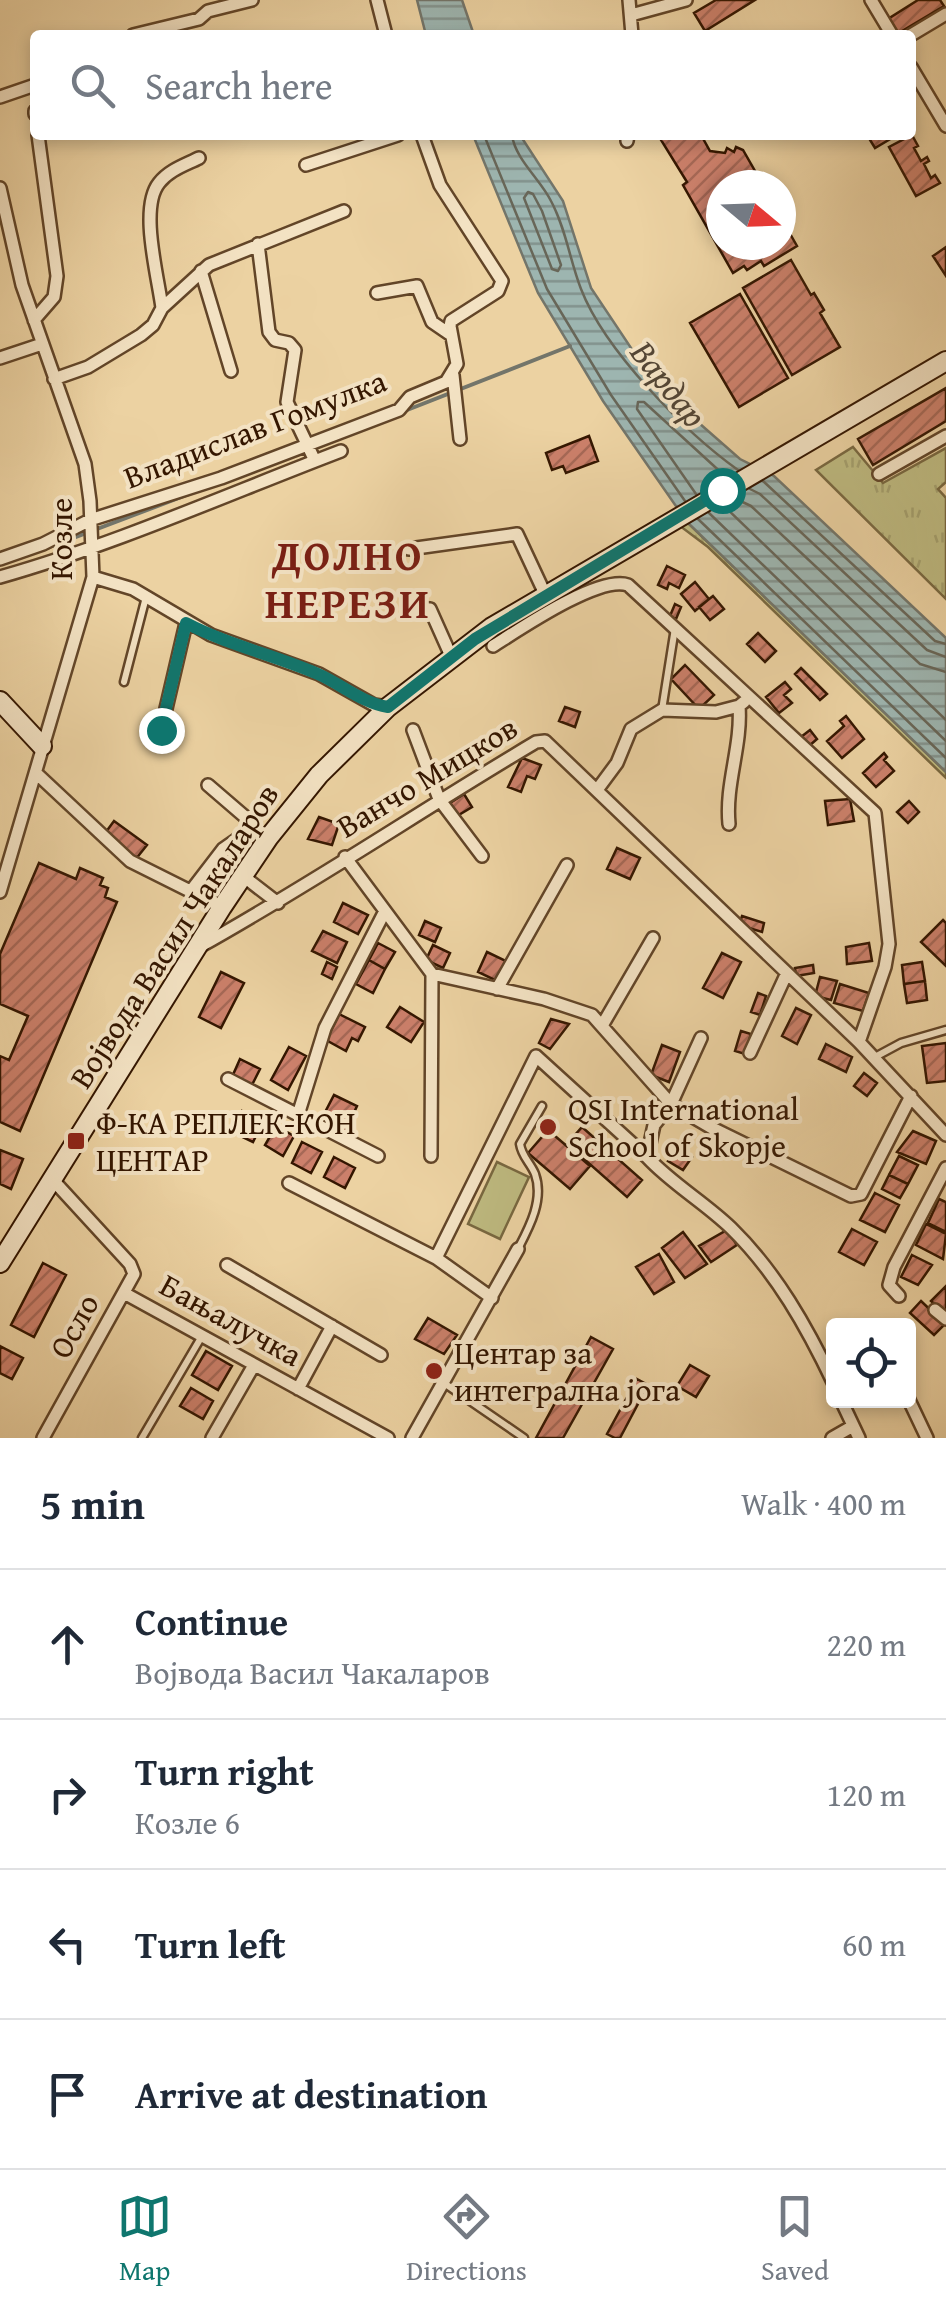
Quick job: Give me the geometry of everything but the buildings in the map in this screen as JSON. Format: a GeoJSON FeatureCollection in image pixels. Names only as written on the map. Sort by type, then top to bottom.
{"type":"FeatureCollection","features":[{"type":"Feature","properties":{"kind":"street"},"geometry":{"type":"LineString","coordinates":[[154,30],[252,0]]}},
{"type":"Feature","properties":{"kind":"street"},"geometry":{"type":"LineString","coordinates":[[377,0],[385,30]]}},
{"type":"Feature","properties":{"kind":"street"},"geometry":{"type":"LineString","coordinates":[[629,0],[632,30]]}},
{"type":"Feature","properties":{"kind":"street"},"geometry":{"type":"LineString","coordinates":[[630,15],[686,0]]}},
{"type":"Feature","properties":{"kind":"street"},"geometry":{"type":"LineString","coordinates":[[872,0],[889,30]]}},
{"type":"Feature","properties":{"kind":"street"},"geometry":{"type":"LineString","coordinates":[[916,33],[946,14]]}},
{"type":"Feature","properties":{"kind":"street"},"geometry":{"type":"LineString","coordinates":[[916,75],[946,126]]}},
{"type":"Feature","properties":{"kind":"street"},"geometry":{"type":"LineString","coordinates":[[0,98],[30,87]]}},
{"type":"Feature","properties":{"kind":"street"},"geometry":{"type":"LineString","coordinates":[[34,320],[54,297],[56,276],[39,140]]}},
{"type":"Feature","properties":{"kind":"street"},"geometry":{"type":"LineString","coordinates":[[306,165],[383,140]]}},
{"type":"Feature","properties":{"kind":"street"},"geometry":{"type":"LineString","coordinates":[[424,140],[452,206],[502,281],[498,291],[455,316],[450,326],[456,356],[460,439]]}},
{"type":"Feature","properties":{"kind":"street"},"geometry":{"type":"LineString","coordinates":[[162,308],[149,205],[159,182],[172,170],[200,158]]}},
{"type":"Feature","properties":{"kind":"street","name":"Козле"},"geometry":{"type":"LineString","coordinates":[[0,188],[22,285],[84,464],[93,577],[0,892]]}},
{"type":"Feature","properties":{"kind":"street"},"geometry":{"type":"LineString","coordinates":[[54,379],[88,367],[141,335],[162,308],[202,270],[344,210]]}},
{"type":"Feature","properties":{"kind":"street"},"geometry":{"type":"LineString","coordinates":[[258,244],[269,332],[295,350],[287,402],[314,462]]}},
{"type":"Feature","properties":{"kind":"street"},"geometry":{"type":"LineString","coordinates":[[202,270],[231,371]]}},
{"type":"Feature","properties":{"kind":"street"},"geometry":{"type":"LineString","coordinates":[[377,293],[417,286],[432,322],[451,335]]}},
{"type":"Feature","properties":{"kind":"street"},"geometry":{"type":"LineString","coordinates":[[0,358],[42,344]]}},
{"type":"Feature","properties":{"kind":"street","name":"Војвода Васил Чакаларов"},"geometry":{"type":"LineString","coordinates":[[0,1264],[222,906],[318,775],[388,707],[451,656],[546,596],[946,361]]}},
{"type":"Feature","properties":{"kind":"street","name":"Владислав Гомулка"},"geometry":{"type":"LineString","coordinates":[[0,559],[43,544],[90,520],[400,410],[410,397],[446,382],[455,387]]}},
{"type":"Feature","properties":{"kind":"street"},"geometry":{"type":"LineString","coordinates":[[880,474],[946,436]]}},
{"type":"Feature","properties":{"kind":"street"},"geometry":{"type":"LineString","coordinates":[[0,577],[113,542],[341,451]]}},
{"type":"Feature","properties":{"kind":"street"},"geometry":{"type":"LineString","coordinates":[[180,491],[188,509]]}},
{"type":"Feature","properties":{"kind":"street"},"geometry":{"type":"LineString","coordinates":[[409,549],[518,534],[546,596]]}},
{"type":"Feature","properties":{"kind":"street"},"geometry":{"type":"LineString","coordinates":[[93,577],[122,584],[220,639],[318,674],[374,704],[388,707]]}},
{"type":"Feature","properties":{"kind":"street"},"geometry":{"type":"LineString","coordinates":[[492,646],[554,608],[614,582],[628,585],[675,627],[744,702],[875,813],[889,944],[859,1042]]}},
{"type":"Feature","properties":{"kind":"street"},"geometry":{"type":"LineString","coordinates":[[413,608],[430,609],[451,656]]}},
{"type":"Feature","properties":{"kind":"street"},"geometry":{"type":"LineString","coordinates":[[161,730],[186,623]]}},
{"type":"Feature","properties":{"kind":"street"},"geometry":{"type":"LineString","coordinates":[[0,701],[42,746]]}},
{"type":"Feature","properties":{"kind":"street"},"geometry":{"type":"LineString","coordinates":[[597,790],[617,762],[632,729],[662,710],[716,712],[744,702]]}},
{"type":"Feature","properties":{"kind":"street"},"geometry":{"type":"LineString","coordinates":[[729,824],[727,804],[744,702]]}},
{"type":"Feature","properties":{"kind":"street"},"geometry":{"type":"LineString","coordinates":[[414,730],[439,799],[482,856]]}},
{"type":"Feature","properties":{"kind":"street","name":"Ванчо Мицков"},"geometry":{"type":"LineString","coordinates":[[195,949],[278,903],[439,799],[541,741],[550,743],[859,1042],[946,1136]]}},
{"type":"Feature","properties":{"kind":"street"},"geometry":{"type":"LineString","coordinates":[[36,773],[130,861],[222,906]]}},
{"type":"Feature","properties":{"kind":"street"},"geometry":{"type":"LineString","coordinates":[[190,892],[223,849],[246,833],[251,822],[208,785]]}},
{"type":"Feature","properties":{"kind":"street"},"geometry":{"type":"LineString","coordinates":[[346,858],[432,974],[431,1156]]}},
{"type":"Feature","properties":{"kind":"street"},"geometry":{"type":"LineString","coordinates":[[497,990],[568,864]]}},
{"type":"Feature","properties":{"kind":"street"},"geometry":{"type":"LineString","coordinates":[[244,876],[278,903]]}},
{"type":"Feature","properties":{"kind":"street"},"geometry":{"type":"LineString","coordinates":[[298,1114],[325,1028],[385,911]]}},
{"type":"Feature","properties":{"kind":"street"},"geometry":{"type":"LineString","coordinates":[[603,1024],[653,938]]}},
{"type":"Feature","properties":{"kind":"street"},"geometry":{"type":"LineString","coordinates":[[432,974],[592,1015],[671,1104],[712,1128],[856,1197],[911,1096]]}},
{"type":"Feature","properties":{"kind":"street"},"geometry":{"type":"LineString","coordinates":[[750,1053],[786,975]]}},
{"type":"Feature","properties":{"kind":"street"},"geometry":{"type":"LineString","coordinates":[[647,1157],[654,1125],[671,1104],[701,1038]]}},
{"type":"Feature","properties":{"kind":"street"},"geometry":{"type":"LineString","coordinates":[[436,1258],[536,1056],[665,1176],[731,1228],[766,1267],[798,1313],[826,1368]]}},
{"type":"Feature","properties":{"kind":"street"},"geometry":{"type":"LineString","coordinates":[[228,1079],[378,1156]]}},
{"type":"Feature","properties":{"kind":"street"},"geometry":{"type":"LineString","coordinates":[[899,1296],[889,1285],[894,1267],[946,1168]]}},
{"type":"Feature","properties":{"kind":"street","name":"Бањалучка"},"geometry":{"type":"LineString","coordinates":[[52,1178],[130,1264],[134,1274],[124,1293],[388,1438]]}},
{"type":"Feature","properties":{"kind":"street"},"geometry":{"type":"LineString","coordinates":[[289,1183],[436,1258],[492,1298]]}},
{"type":"Feature","properties":{"kind":"street"},"geometry":{"type":"LineString","coordinates":[[412,1438],[518,1248]]}},
{"type":"Feature","properties":{"kind":"street"},"geometry":{"type":"LineString","coordinates":[[227,1265],[381,1355]]}},
{"type":"Feature","properties":{"kind":"street","name":"Осло"},"geometry":{"type":"LineString","coordinates":[[43,1438],[124,1293]]}},
{"type":"Feature","properties":{"kind":"street"},"geometry":{"type":"LineString","coordinates":[[936,1310],[946,1319]]}},
{"type":"Feature","properties":{"kind":"street"},"geometry":{"type":"LineString","coordinates":[[298,1389],[332,1326]]}},
{"type":"Feature","properties":{"kind":"street"},"geometry":{"type":"LineString","coordinates":[[214,1438],[254,1364]]}},
{"type":"Feature","properties":{"kind":"street"},"geometry":{"type":"LineString","coordinates":[[832,1438],[856,1432],[845,1408]]}},
{"type":"Feature","properties":{"kind":"street"},"geometry":{"type":"LineString","coordinates":[[913,1408],[927,1438]]}},
{"type":"Feature","properties":{"kind":"lane"},"geometry":{"type":"LineString","coordinates":[[124,682],[146,596]]}},
{"type":"Feature","properties":{"kind":"lane"},"geometry":{"type":"LineString","coordinates":[[662,710],[675,627]]}},
{"type":"Feature","properties":{"kind":"lane"},"geometry":{"type":"LineString","coordinates":[[874,1058],[901,1044],[946,1030]]}},
{"type":"Feature","properties":{"kind":"lane"},"geometry":{"type":"LineString","coordinates":[[518,1248],[530,1224],[537,1196],[534,1174],[520,1144],[542,1106]]}},
{"type":"Feature","properties":{"kind":"lane"},"geometry":{"type":"LineString","coordinates":[[142,1438],[202,1336]]}},
{"type":"Feature","properties":{"kind":"lane"},"geometry":{"type":"LineString","coordinates":[[444,1383],[524,1438]]}},
{"type":"Feature","properties":{"kind":"green space"},"geometry":{"type":"Polygon","coordinates":[[[853,447],[883,483],[946,448],[946,482],[938,489],[946,498],[946,599],[816,470],[853,447]]]}},
{"type":"Feature","properties":{"kind":"green space"},"geometry":{"type":"Polygon","coordinates":[[[687,522],[946,772],[946,778],[708,547],[680,526],[687,522]]]}},
{"type":"Feature","properties":{"kind":"green space"},"geometry":{"type":"Polygon","coordinates":[[[497,1162],[529,1177],[500,1239],[468,1224],[497,1162]]]}},
{"type":"Feature","properties":{"kind":"water"},"geometry":{"type":"Polygon","coordinates":[[[417,0],[462,0],[472,30],[425,30],[417,0]]]}},
{"type":"Feature","properties":{"kind":"water"},"geometry":{"type":"Polygon","coordinates":[[[475,140],[523,140],[563,201],[591,288],[643,366],[683,409],[740,459],[774,476],[946,638],[946,772],[687,522],[603,401],[538,293],[475,140]]]}},
{"type":"Feature","properties":{"kind":"waterway"},"geometry":{"type":"LineString","coordinates":[[402,412],[570,346]]}},
{"type":"Feature","properties":{"kind":"waterway"},"geometry":{"type":"LineString","coordinates":[[47,548],[197,491]]}},
{"type":"Feature","properties":{"kind":"place","name":"QSI International School of Skopje"},"geometry":{"type":"Point","coordinates":[548,1127]}},
{"type":"Feature","properties":{"kind":"place","name":"Ф-КА РЕПЛЕК-КОН ЦЕНТАР"},"geometry":{"type":"Point","coordinates":[76,1141]}},
{"type":"Feature","properties":{"kind":"place","name":"Центар за интегрална јога"},"geometry":{"type":"Point","coordinates":[434,1371]}},
{"type":"Feature","properties":{"kind":"district","name":"ДОЛНО НЕРЕЗИ"},"geometry":{"type":"Point","coordinates":[348,579]}},
{"type":"Feature","properties":{"kind":"route"},"geometry":{"type":"LineString","coordinates":[[161,730],[186,623],[318,674],[374,704],[388,707],[475,639],[722,490]]}},
{"type":"Feature","properties":{"kind":"water label","name":"Вардар"},"geometry":{"type":"Point","coordinates":[669,384]}}]}
